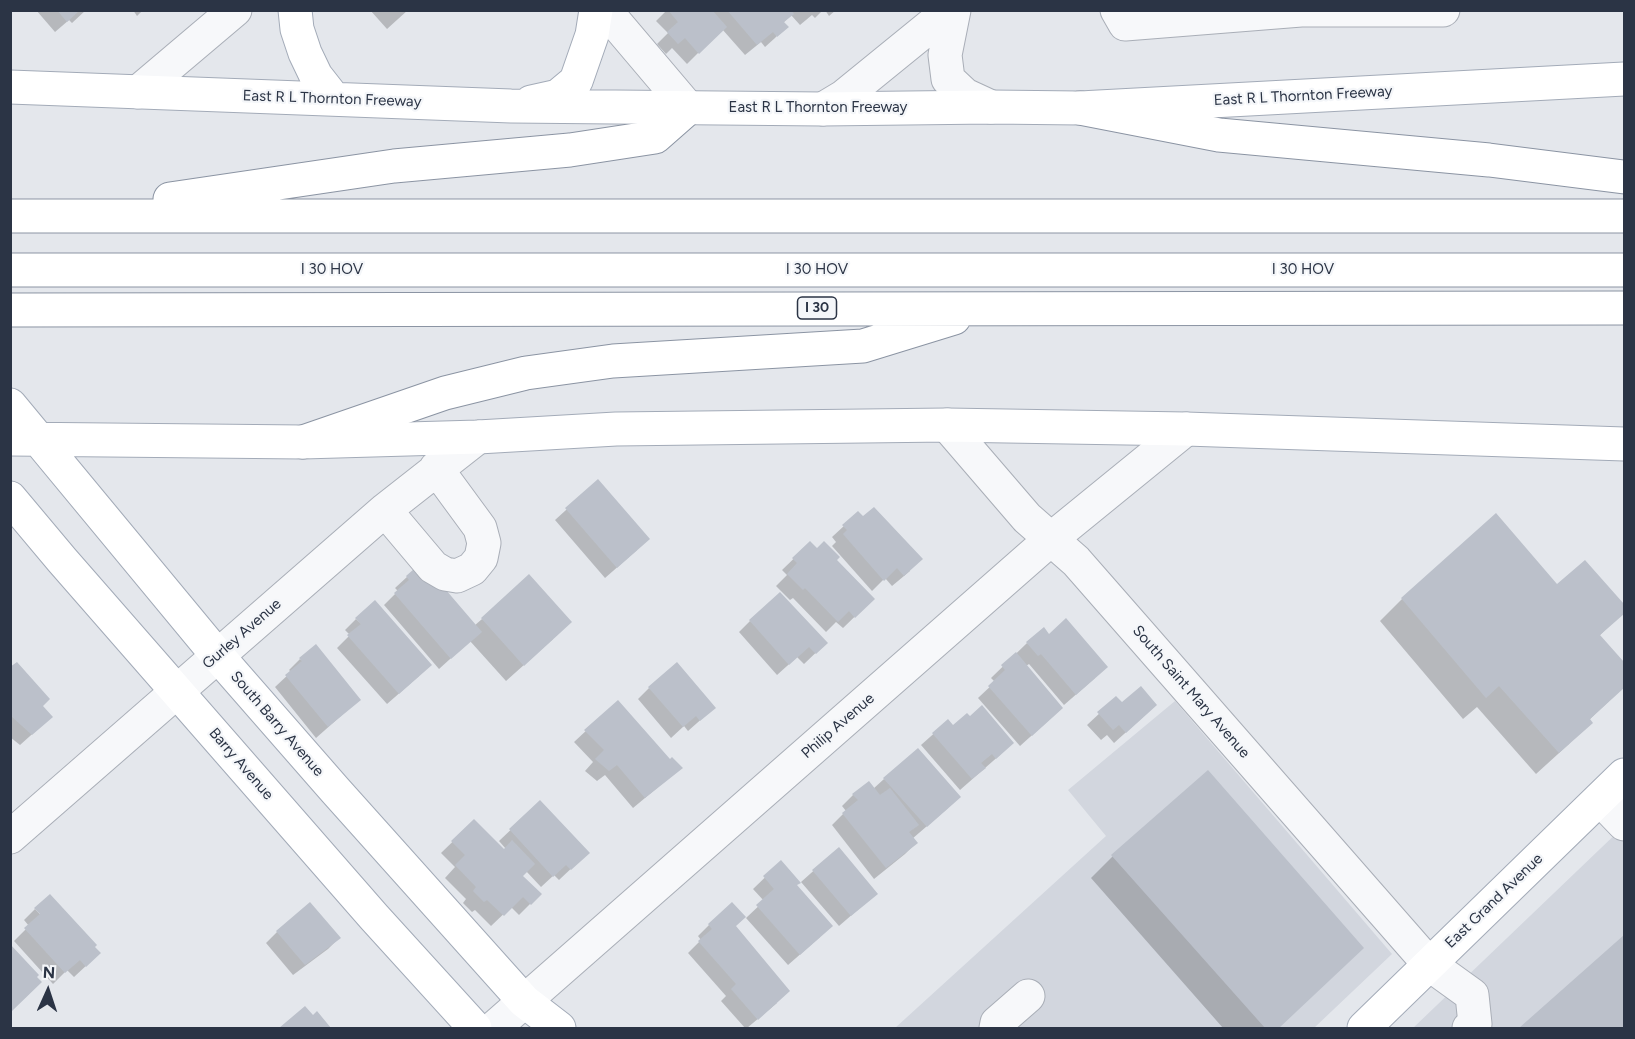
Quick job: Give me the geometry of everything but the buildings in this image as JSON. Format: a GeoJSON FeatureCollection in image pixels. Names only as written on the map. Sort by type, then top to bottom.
{"type":"FeatureCollection","features":[{"type":"Feature","properties":{"kind":"main road"},"geometry":{"type":"LineString","coordinates":[[295,10],[297,29],[305,53],[316,76],[334,99]]}},
{"type":"Feature","properties":{"kind":"main road"},"geometry":{"type":"LineString","coordinates":[[511,106],[558,96],[576,81],[592,35],[596,10]]}},
{"type":"Feature","properties":{"kind":"main road","name":"East R L Thornton Freeway"},"geometry":{"type":"LineString","coordinates":[[10,87],[511,106],[823,109],[1080,108],[1624,78]]}},
{"type":"Feature","properties":{"kind":"main road"},"geometry":{"type":"LineString","coordinates":[[58,215],[394,166],[570,150],[655,137],[688,108]]}},
{"type":"Feature","properties":{"kind":"main road"},"geometry":{"type":"LineString","coordinates":[[1080,108],[1219,135],[1489,160],[1624,177]]}},
{"type":"Feature","properties":{"kind":"main road"},"geometry":{"type":"LineString","coordinates":[[10,216],[1624,216]]}},
{"type":"Feature","properties":{"kind":"main road","name":"I 30 HOV"},"geometry":{"type":"LineString","coordinates":[[10,256],[1624,256]]}},
{"type":"Feature","properties":{"kind":"main road","name":"I 30 HOV"},"geometry":{"type":"LineString","coordinates":[[10,270],[1624,270]]}},
{"type":"Feature","properties":{"kind":"main road"},"geometry":{"type":"LineString","coordinates":[[303,442],[445,393],[526,373],[613,361],[863,346],[984,308]]}},
{"type":"Feature","properties":{"kind":"main road","name":"I 30"},"geometry":{"type":"LineString","coordinates":[[10,310],[1624,308]]}},
{"type":"Feature","properties":{"kind":"main road","name":"South Barry Avenue"},"geometry":{"type":"LineString","coordinates":[[10,405],[25,439],[81,492],[217,655],[334,790],[524,1001],[559,1029]]}},
{"type":"Feature","properties":{"kind":"main road"},"geometry":{"type":"LineString","coordinates":[[25,439],[303,442],[478,438],[616,429],[947,425],[1186,429],[1624,444]]}},
{"type":"Feature","properties":{"kind":"main road","name":"Barry Avenue"},"geometry":{"type":"LineString","coordinates":[[10,498],[374,917],[476,1029]]}},
{"type":"Feature","properties":{"kind":"main road","name":"East Grand Avenue"},"geometry":{"type":"LineString","coordinates":[[1364,1029],[1624,775]]}},
{"type":"Feature","properties":{"kind":"street"},"geometry":{"type":"LineString","coordinates":[[138,92],[235,10]]}},
{"type":"Feature","properties":{"kind":"street"},"geometry":{"type":"LineString","coordinates":[[605,10],[688,108]]}},
{"type":"Feature","properties":{"kind":"street"},"geometry":{"type":"LineString","coordinates":[[952,10],[945,55],[948,79],[964,95],[992,107]]}},
{"type":"Feature","properties":{"kind":"street"},"geometry":{"type":"LineString","coordinates":[[823,109],[843,97],[952,10]]}},
{"type":"Feature","properties":{"kind":"street"},"geometry":{"type":"LineString","coordinates":[[1117,10],[1125,24],[1301,10],[1443,10]]}},
{"type":"Feature","properties":{"kind":"street","name":"South Saint Mary Avenue"},"geometry":{"type":"LineString","coordinates":[[947,425],[1027,518],[1076,561],[1428,964],[1472,995],[1474,1024],[1469,1029]]}},
{"type":"Feature","properties":{"kind":"street","name":"Philip Avenue"},"geometry":{"type":"LineString","coordinates":[[494,1029],[1051,539],[1186,429]]}},
{"type":"Feature","properties":{"kind":"street","name":"Gurley Avenue"},"geometry":{"type":"LineString","coordinates":[[10,837],[385,510],[436,468],[478,438]]}},
{"type":"Feature","properties":{"kind":"street"},"geometry":{"type":"LineString","coordinates":[[385,510],[433,567],[445,574],[457,576],[472,569],[481,558],[484,543],[480,528],[436,468]]}},
{"type":"Feature","properties":{"kind":"street"},"geometry":{"type":"LineString","coordinates":[[1600,799],[1624,824]]}},
{"type":"Feature","properties":{"kind":"street"},"geometry":{"type":"LineString","coordinates":[[996,1029],[997,1023],[1028,996]]}},
{"type":"Feature","properties":{"kind":"shaded area"},"geometry":{"type":"Polygon","coordinates":[[[1175,701],[1392,954],[1314,1028],[895,1028],[1106,836],[1068,790],[1175,701]]]}},
{"type":"Feature","properties":{"kind":"shaded area"},"geometry":{"type":"Polygon","coordinates":[[[1624,826],[1624,1028],[1413,1028],[1624,826]]]}}]}
